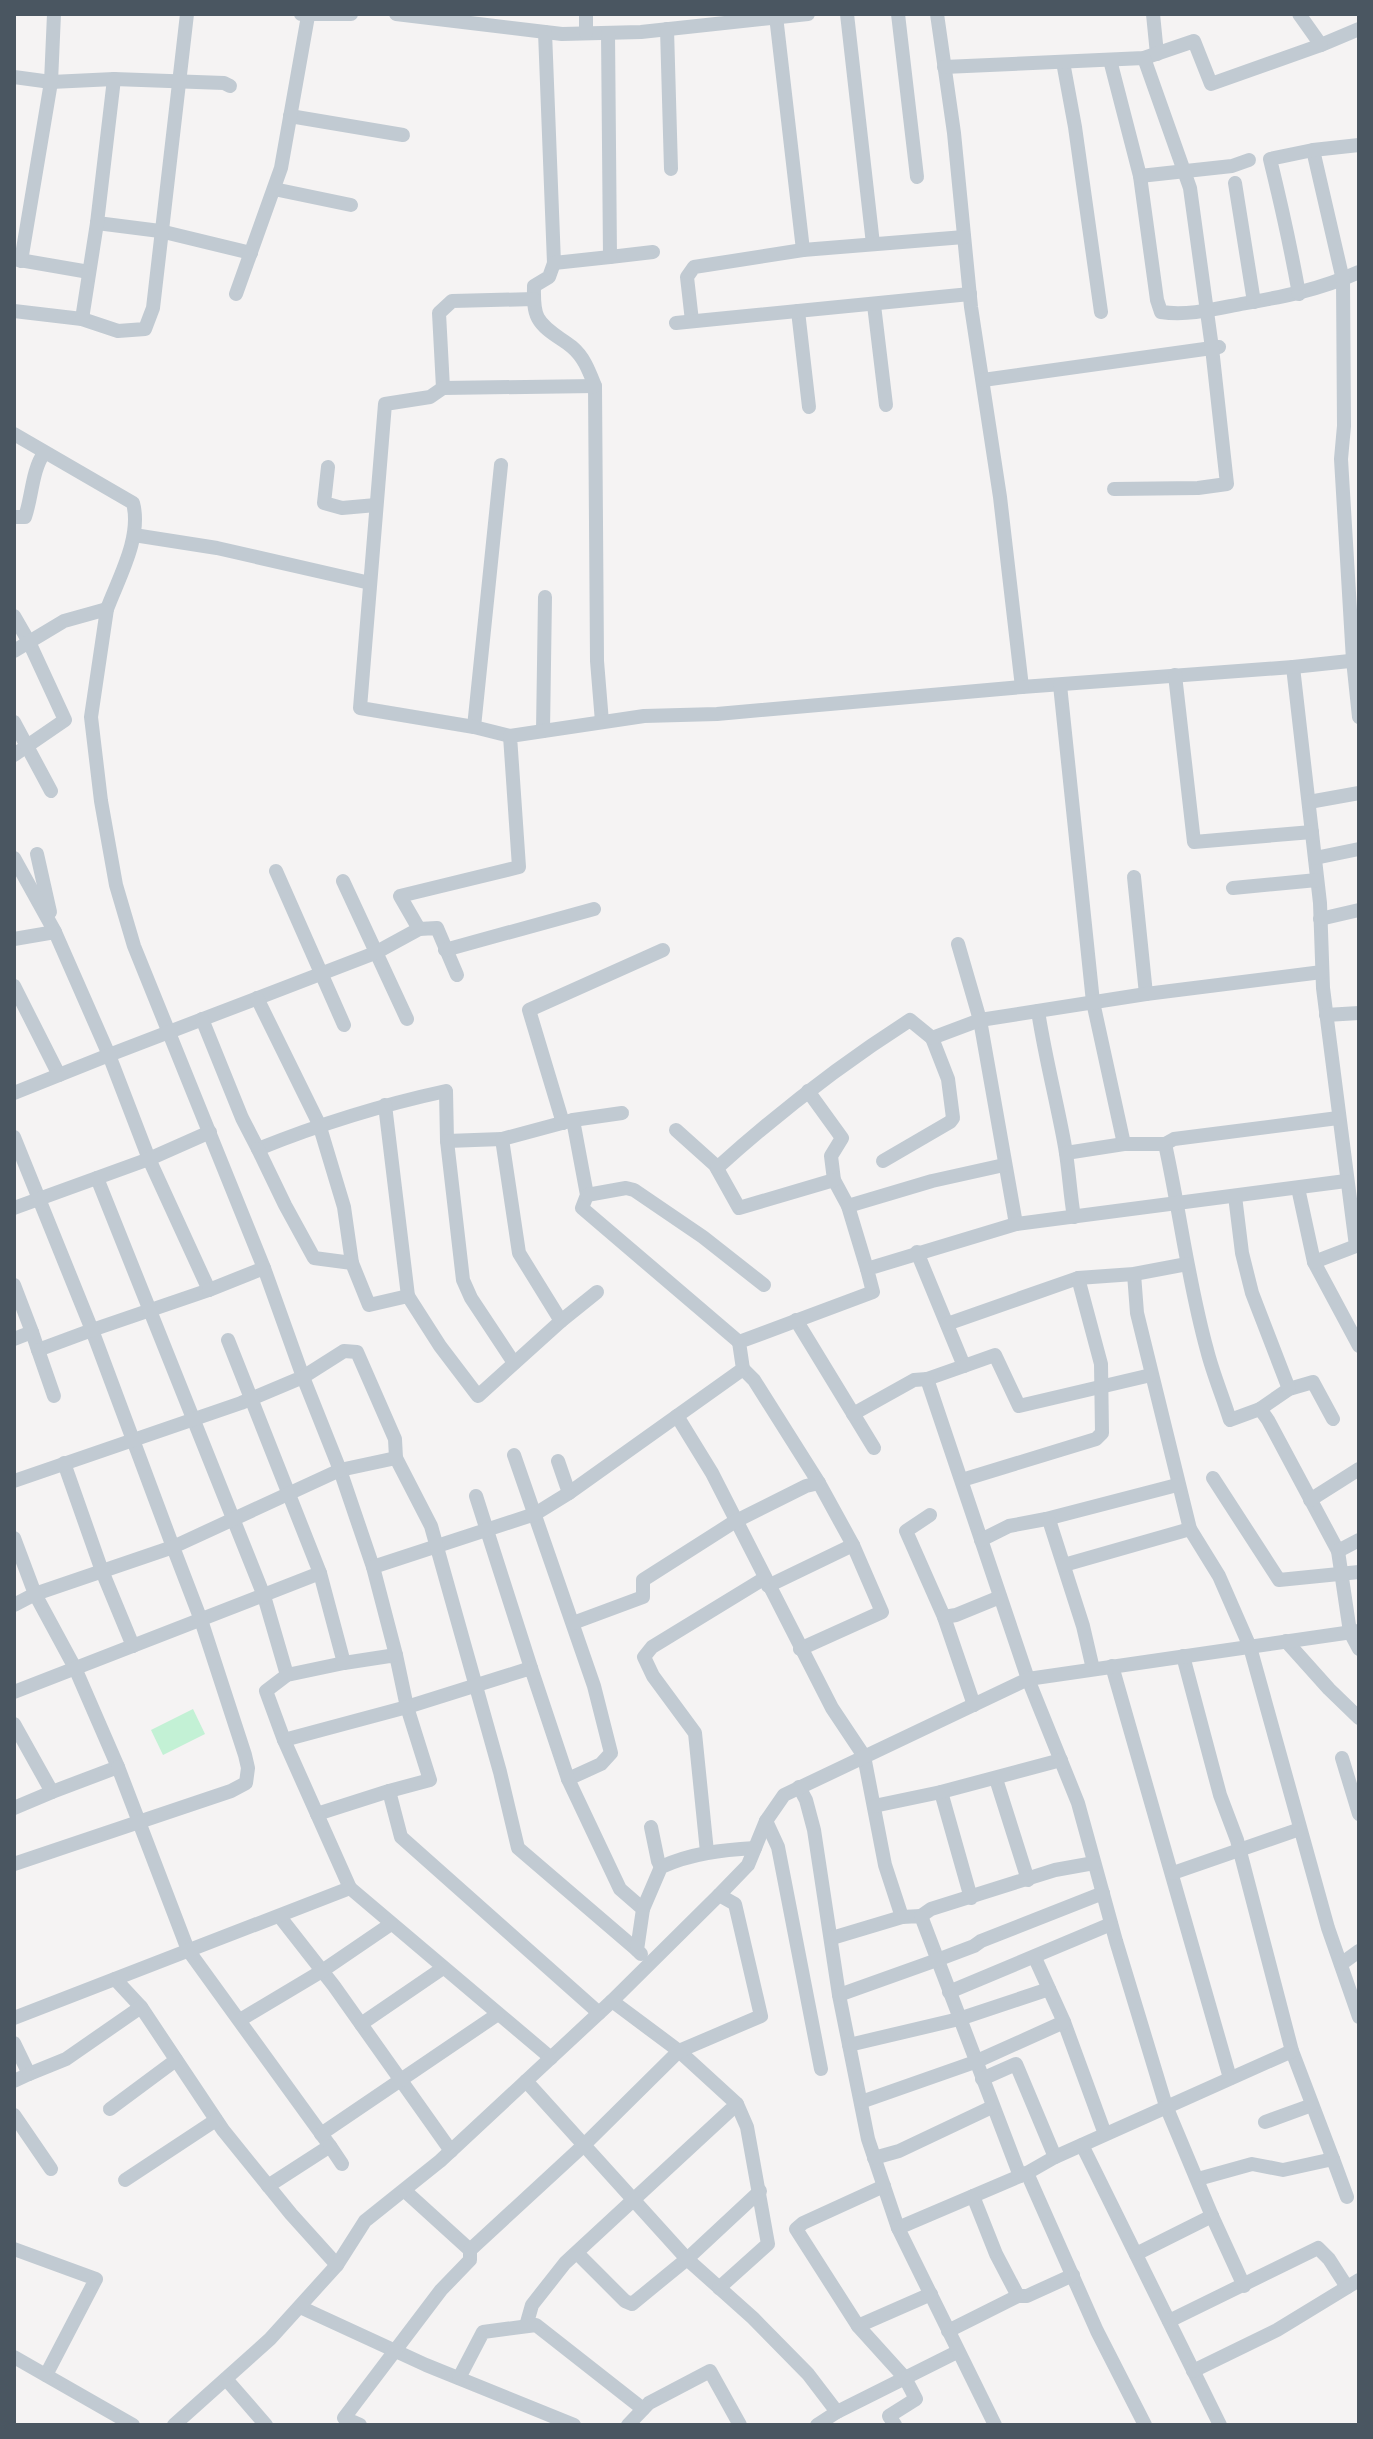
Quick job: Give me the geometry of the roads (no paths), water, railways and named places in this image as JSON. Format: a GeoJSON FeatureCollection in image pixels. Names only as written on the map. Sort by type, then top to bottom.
{"type":"FeatureCollection","features":[{"type":"Feature","properties":{"kind":"street"},"geometry":{"type":"LineString","coordinates":[[54,14],[51,82],[17,260],[89,272]]}},
{"type":"Feature","properties":{"kind":"street"},"geometry":{"type":"LineString","coordinates":[[14,311],[82,319],[118,331],[145,329],[153,308],[187,14]]}},
{"type":"Feature","properties":{"kind":"street"},"geometry":{"type":"LineString","coordinates":[[236,294],[281,168],[305,15],[351,14]]}},
{"type":"Feature","properties":{"kind":"street"},"geometry":{"type":"LineString","coordinates":[[403,14],[521,22],[545,32],[608,33],[808,14]]}},
{"type":"Feature","properties":{"kind":"street"},"geometry":{"type":"LineString","coordinates":[[586,14],[586,33]]}},
{"type":"Feature","properties":{"kind":"street"},"geometry":{"type":"LineString","coordinates":[[847,14],[873,244]]}},
{"type":"Feature","properties":{"kind":"street"},"geometry":{"type":"LineString","coordinates":[[898,14],[917,177]]}},
{"type":"Feature","properties":{"kind":"street"},"geometry":{"type":"LineString","coordinates":[[937,14],[1022,687]]}},
{"type":"Feature","properties":{"kind":"street"},"geometry":{"type":"LineString","coordinates":[[1114,489],[1198,488],[1227,484],[1215,347],[1190,188],[1150,56],[1153,14]]}},
{"type":"Feature","properties":{"kind":"street"},"geometry":{"type":"LineString","coordinates":[[1299,14],[1321,45]]}},
{"type":"Feature","properties":{"kind":"street"},"geometry":{"type":"LineString","coordinates":[[776,16],[803,250]]}},
{"type":"Feature","properties":{"kind":"street"},"geometry":{"type":"LineString","coordinates":[[667,29],[671,169]]}},
{"type":"Feature","properties":{"kind":"street"},"geometry":{"type":"LineString","coordinates":[[944,67],[1150,56],[1194,41],[1211,84],[1359,29]]}},
{"type":"Feature","properties":{"kind":"street"},"geometry":{"type":"LineString","coordinates":[[545,32],[554,263],[549,277],[534,286],[534,299],[537,317],[551,333],[574,349],[588,367],[595,386],[597,646],[602,722]]}},
{"type":"Feature","properties":{"kind":"street"},"geometry":{"type":"LineString","coordinates":[[608,33],[610,257]]}},
{"type":"Feature","properties":{"kind":"street"},"geometry":{"type":"LineString","coordinates":[[1110,60],[1140,176],[1161,312],[1207,311],[1299,294],[1359,272]]}},
{"type":"Feature","properties":{"kind":"street"},"geometry":{"type":"LineString","coordinates":[[1063,62],[1101,312]]}},
{"type":"Feature","properties":{"kind":"street"},"geometry":{"type":"LineString","coordinates":[[14,77],[51,82],[114,79],[224,83],[230,86]]}},
{"type":"Feature","properties":{"kind":"street"},"geometry":{"type":"LineString","coordinates":[[82,319],[114,79]]}},
{"type":"Feature","properties":{"kind":"street"},"geometry":{"type":"LineString","coordinates":[[290,116],[403,135]]}},
{"type":"Feature","properties":{"kind":"street"},"geometry":{"type":"LineString","coordinates":[[1299,294],[1270,159],[1359,145]]}},
{"type":"Feature","properties":{"kind":"street"},"geometry":{"type":"LineString","coordinates":[[1313,150],[1343,280],[1352,426],[1341,459],[1359,717]]}},
{"type":"Feature","properties":{"kind":"street"},"geometry":{"type":"LineString","coordinates":[[1140,176],[1232,166],[1249,160]]}},
{"type":"Feature","properties":{"kind":"street"},"geometry":{"type":"LineString","coordinates":[[1235,183],[1254,302]]}},
{"type":"Feature","properties":{"kind":"street"},"geometry":{"type":"LineString","coordinates":[[274,189],[351,205]]}},
{"type":"Feature","properties":{"kind":"street"},"geometry":{"type":"LineString","coordinates":[[97,223],[160,231],[251,253]]}},
{"type":"Feature","properties":{"kind":"street"},"geometry":{"type":"LineString","coordinates":[[692,321],[687,277],[694,267],[803,250],[964,237]]}},
{"type":"Feature","properties":{"kind":"street"},"geometry":{"type":"LineString","coordinates":[[554,263],[653,252]]}},
{"type":"Feature","properties":{"kind":"street"},"geometry":{"type":"LineString","coordinates":[[676,323],[970,294]]}},
{"type":"Feature","properties":{"kind":"street"},"geometry":{"type":"LineString","coordinates":[[443,388],[439,313],[452,301],[534,299]]}},
{"type":"Feature","properties":{"kind":"street"},"geometry":{"type":"LineString","coordinates":[[874,305],[886,405]]}},
{"type":"Feature","properties":{"kind":"street"},"geometry":{"type":"LineString","coordinates":[[798,311],[809,407]]}},
{"type":"Feature","properties":{"kind":"street"},"geometry":{"type":"LineString","coordinates":[[983,380],[1215,347]]}},
{"type":"Feature","properties":{"kind":"street"},"geometry":{"type":"LineString","coordinates":[[595,386],[443,388],[430,397],[385,404],[360,708],[510,736],[644,716],[717,714],[1356,660]]}},
{"type":"Feature","properties":{"kind":"street"},"geometry":{"type":"LineString","coordinates":[[14,434],[133,503],[134,535],[107,609],[91,717],[101,801],[116,885],[134,946],[264,1268],[340,1470],[373,1567],[407,1707],[430,1780],[317,1814]]}},
{"type":"Feature","properties":{"kind":"street"},"geometry":{"type":"LineString","coordinates":[[14,517],[25,517],[32,500],[39,460],[44,453]]}},
{"type":"Feature","properties":{"kind":"street"},"geometry":{"type":"LineString","coordinates":[[474,727],[501,465]]}},
{"type":"Feature","properties":{"kind":"street"},"geometry":{"type":"LineString","coordinates":[[328,467],[324,503],[342,508],[376,505]]}},
{"type":"Feature","properties":{"kind":"street"},"geometry":{"type":"LineString","coordinates":[[134,535],[217,548],[370,583]]}},
{"type":"Feature","properties":{"kind":"street"},"geometry":{"type":"LineString","coordinates":[[543,731],[545,597]]}},
{"type":"Feature","properties":{"kind":"street"},"geometry":{"type":"LineString","coordinates":[[14,651],[64,621],[107,609]]}},
{"type":"Feature","properties":{"kind":"street"},"geometry":{"type":"LineString","coordinates":[[14,616],[65,720],[14,755]]}},
{"type":"Feature","properties":{"kind":"street"},"geometry":{"type":"LineString","coordinates":[[1293,667],[1315,858],[1326,1015],[1357,1246],[1314,1262]]}},
{"type":"Feature","properties":{"kind":"street"},"geometry":{"type":"LineString","coordinates":[[1175,675],[1194,842],[1312,832]]}},
{"type":"Feature","properties":{"kind":"street"},"geometry":{"type":"LineString","coordinates":[[1060,685],[1093,1002],[1124,1144]]}},
{"type":"Feature","properties":{"kind":"street"},"geometry":{"type":"LineString","coordinates":[[14,722],[51,791]]}},
{"type":"Feature","properties":{"kind":"street"},"geometry":{"type":"LineString","coordinates":[[419,929],[400,896],[519,867],[510,736]]}},
{"type":"Feature","properties":{"kind":"street"},"geometry":{"type":"LineString","coordinates":[[1309,802],[1359,793]]}},
{"type":"Feature","properties":{"kind":"street"},"geometry":{"type":"LineString","coordinates":[[1315,858],[1359,849]]}},
{"type":"Feature","properties":{"kind":"street"},"geometry":{"type":"LineString","coordinates":[[37,854],[55,932]]}},
{"type":"Feature","properties":{"kind":"street"},"geometry":{"type":"LineString","coordinates":[[14,858],[55,932],[109,1055],[149,1159],[209,1290]]}},
{"type":"Feature","properties":{"kind":"street"},"geometry":{"type":"LineString","coordinates":[[276,871],[344,1025]]}},
{"type":"Feature","properties":{"kind":"street"},"geometry":{"type":"LineString","coordinates":[[1134,877],[1146,994]]}},
{"type":"Feature","properties":{"kind":"street"},"geometry":{"type":"LineString","coordinates":[[1233,888],[1317,880]]}},
{"type":"Feature","properties":{"kind":"street"},"geometry":{"type":"LineString","coordinates":[[343,881],[407,1019]]}},
{"type":"Feature","properties":{"kind":"street"},"geometry":{"type":"LineString","coordinates":[[445,950],[594,909]]}},
{"type":"Feature","properties":{"kind":"street"},"geometry":{"type":"LineString","coordinates":[[1320,919],[1359,910]]}},
{"type":"Feature","properties":{"kind":"street"},"geometry":{"type":"LineString","coordinates":[[14,1093],[375,953],[419,929],[437,928],[457,975]]}},
{"type":"Feature","properties":{"kind":"street"},"geometry":{"type":"LineString","coordinates":[[14,939],[55,932]]}},
{"type":"Feature","properties":{"kind":"street"},"geometry":{"type":"LineString","coordinates":[[958,944],[980,1020],[1016,1224]]}},
{"type":"Feature","properties":{"kind":"street"},"geometry":{"type":"LineString","coordinates":[[663,950],[529,1010],[568,1121],[587,1195],[582,1208],[739,1342],[743,1369],[754,1380],[819,1483],[853,1545],[882,1612],[800,1649]]}},
{"type":"Feature","properties":{"kind":"street"},"geometry":{"type":"LineString","coordinates":[[932,1038],[980,1020],[1146,994],[1322,972]]}},
{"type":"Feature","properties":{"kind":"street"},"geometry":{"type":"LineString","coordinates":[[14,986],[59,1075]]}},
{"type":"Feature","properties":{"kind":"street"},"geometry":{"type":"LineString","coordinates":[[257,998],[319,1124],[344,1207],[352,1263],[369,1305],[408,1296]]}},
{"type":"Feature","properties":{"kind":"street"},"geometry":{"type":"LineString","coordinates":[[1038,1011],[1066,1153],[1074,1217]]}},
{"type":"Feature","properties":{"kind":"street"},"geometry":{"type":"LineString","coordinates":[[1326,1015],[1359,1013]]}},
{"type":"Feature","properties":{"kind":"street"},"geometry":{"type":"LineString","coordinates":[[202,1019],[242,1118],[314,1258],[352,1263]]}},
{"type":"Feature","properties":{"kind":"street"},"geometry":{"type":"LineString","coordinates":[[717,1168],[853,1056],[910,1020],[932,1038],[948,1079],[953,1118],[883,1161]]}},
{"type":"Feature","properties":{"kind":"street"},"geometry":{"type":"LineString","coordinates":[[258,1149],[319,1124],[446,1091],[447,1141],[463,1280],[471,1298],[514,1363]]}},
{"type":"Feature","properties":{"kind":"street"},"geometry":{"type":"LineString","coordinates":[[739,1342],[873,1292],[848,1206],[834,1180],[831,1156],[842,1138],[808,1091]]}},
{"type":"Feature","properties":{"kind":"street"},"geometry":{"type":"LineString","coordinates":[[385,1105],[408,1296],[440,1346],[478,1396],[597,1292]]}},
{"type":"Feature","properties":{"kind":"street"},"geometry":{"type":"LineString","coordinates":[[447,1141],[502,1139],[568,1121],[622,1113]]}},
{"type":"Feature","properties":{"kind":"street"},"geometry":{"type":"LineString","coordinates":[[1066,1153],[1124,1144],[1165,1144],[1174,1139],[1338,1118]]}},
{"type":"Feature","properties":{"kind":"street"},"geometry":{"type":"LineString","coordinates":[[676,1130],[717,1168],[739,1208],[834,1180]]}},
{"type":"Feature","properties":{"kind":"street"},"geometry":{"type":"LineString","coordinates":[[14,1208],[149,1159],[210,1132]]}},
{"type":"Feature","properties":{"kind":"street"},"geometry":{"type":"LineString","coordinates":[[14,1137],[92,1330],[201,1620],[248,1768],[246,1783],[231,1791],[14,1864]]}},
{"type":"Feature","properties":{"kind":"street"},"geometry":{"type":"LineString","coordinates":[[502,1139],[519,1253],[561,1321]]}},
{"type":"Feature","properties":{"kind":"street"},"geometry":{"type":"LineString","coordinates":[[1165,1144],[1187,1264],[1207,1350],[1230,1420],[1260,1409],[1289,1389],[1313,1382],[1333,1419]]}},
{"type":"Feature","properties":{"kind":"street"},"geometry":{"type":"LineString","coordinates":[[848,1206],[932,1181],[1004,1165]]}},
{"type":"Feature","properties":{"kind":"street"},"geometry":{"type":"LineString","coordinates":[[97,1178],[264,1596],[287,1675]]}},
{"type":"Feature","properties":{"kind":"street"},"geometry":{"type":"LineString","coordinates":[[867,1269],[1016,1224],[1346,1181]]}},
{"type":"Feature","properties":{"kind":"street"},"geometry":{"type":"LineString","coordinates":[[587,1195],[626,1188],[634,1190],[703,1237],[764,1285]]}},
{"type":"Feature","properties":{"kind":"street"},"geometry":{"type":"LineString","coordinates":[[1298,1188],[1314,1262],[1359,1346]]}},
{"type":"Feature","properties":{"kind":"street"},"geometry":{"type":"LineString","coordinates":[[1235,1196],[1242,1253],[1252,1293],[1289,1389]]}},
{"type":"Feature","properties":{"kind":"street"},"geometry":{"type":"LineString","coordinates":[[917,1252],[964,1366]]}},
{"type":"Feature","properties":{"kind":"street"},"geometry":{"type":"LineString","coordinates":[[947,1324],[1078,1278],[1134,1274],[1187,1264]]}},
{"type":"Feature","properties":{"kind":"street"},"geometry":{"type":"LineString","coordinates":[[38,1350],[264,1268]]}},
{"type":"Feature","properties":{"kind":"street"},"geometry":{"type":"LineString","coordinates":[[1134,1274],[1137,1313],[1190,1529],[1219,1576],[1250,1647],[1300,1829],[1359,2017]]}},
{"type":"Feature","properties":{"kind":"street"},"geometry":{"type":"LineString","coordinates":[[962,1480],[1096,1439],[1102,1433],[1101,1364],[1078,1278]]}},
{"type":"Feature","properties":{"kind":"street"},"geometry":{"type":"LineString","coordinates":[[14,1285],[54,1396]]}},
{"type":"Feature","properties":{"kind":"street"},"geometry":{"type":"LineString","coordinates":[[796,1320],[874,1448]]}},
{"type":"Feature","properties":{"kind":"street"},"geometry":{"type":"LineString","coordinates":[[14,1339],[32,1332]]}},
{"type":"Feature","properties":{"kind":"street"},"geometry":{"type":"LineString","coordinates":[[228,1340],[320,1573],[344,1663]]}},
{"type":"Feature","properties":{"kind":"street"},"geometry":{"type":"LineString","coordinates":[[14,1480],[252,1398],[303,1377],[344,1351],[357,1352],[395,1439],[396,1458],[431,1526],[500,1772],[518,1848],[652,1962]]}},
{"type":"Feature","properties":{"kind":"street"},"geometry":{"type":"LineString","coordinates":[[853,1414],[914,1380],[927,1379],[995,1355],[1019,1406],[1151,1375]]}},
{"type":"Feature","properties":{"kind":"street"},"geometry":{"type":"LineString","coordinates":[[373,1567],[535,1514],[743,1369]]}},
{"type":"Feature","properties":{"kind":"street"},"geometry":{"type":"LineString","coordinates":[[927,1379],[1028,1679],[1078,1803],[1166,2106],[1244,2286]]}},
{"type":"Feature","properties":{"kind":"street"},"geometry":{"type":"LineString","coordinates":[[1260,1409],[1338,1551],[1359,1649]]}},
{"type":"Feature","properties":{"kind":"street"},"geometry":{"type":"LineString","coordinates":[[677,1416],[712,1473],[832,1708],[864,1756],[885,1865],[902,1917]]}},
{"type":"Feature","properties":{"kind":"street"},"geometry":{"type":"LineString","coordinates":[[514,1455],[594,1686],[611,1753],[601,1764],[568,1779]]}},
{"type":"Feature","properties":{"kind":"street"},"geometry":{"type":"LineString","coordinates":[[14,1605],[35,1594],[173,1547],[340,1470],[396,1458]]}},
{"type":"Feature","properties":{"kind":"street"},"geometry":{"type":"LineString","coordinates":[[558,1461],[569,1493]]}},
{"type":"Feature","properties":{"kind":"street"},"geometry":{"type":"LineString","coordinates":[[64,1463],[102,1571],[133,1646]]}},
{"type":"Feature","properties":{"kind":"street"},"geometry":{"type":"LineString","coordinates":[[1310,1500],[1359,1469]]}},
{"type":"Feature","properties":{"kind":"street"},"geometry":{"type":"LineString","coordinates":[[1213,1478],[1279,1580],[1359,1572]]}},
{"type":"Feature","properties":{"kind":"street"},"geometry":{"type":"LineString","coordinates":[[573,1623],[643,1597],[643,1580],[736,1521],[806,1486],[819,1483]]}},
{"type":"Feature","properties":{"kind":"street"},"geometry":{"type":"LineString","coordinates":[[981,1540],[1009,1526],[1177,1485]]}},
{"type":"Feature","properties":{"kind":"street"},"geometry":{"type":"LineString","coordinates":[[476,1496],[568,1779],[620,1889],[643,1909]]}},
{"type":"Feature","properties":{"kind":"street"},"geometry":{"type":"LineString","coordinates":[[930,1515],[906,1531],[944,1617],[974,1705]]}},
{"type":"Feature","properties":{"kind":"street"},"geometry":{"type":"LineString","coordinates":[[1046,1519],[1064,1565],[1093,1669]]}},
{"type":"Feature","properties":{"kind":"street"},"geometry":{"type":"LineString","coordinates":[[1064,1565],[1190,1529]]}},
{"type":"Feature","properties":{"kind":"street"},"geometry":{"type":"LineString","coordinates":[[14,1538],[35,1594],[75,1668],[118,1767],[188,1950],[342,2164]]}},
{"type":"Feature","properties":{"kind":"street"},"geometry":{"type":"LineString","coordinates":[[1338,1551],[1359,1540]]}},
{"type":"Feature","properties":{"kind":"street"},"geometry":{"type":"LineString","coordinates":[[707,1852],[695,1733],[653,1676],[644,1657],[652,1647],[766,1582],[853,1545]]}},
{"type":"Feature","properties":{"kind":"street"},"geometry":{"type":"LineString","coordinates":[[14,1692],[320,1573]]}},
{"type":"Feature","properties":{"kind":"street"},"geometry":{"type":"LineString","coordinates":[[944,1617],[1000,1597]]}},
{"type":"Feature","properties":{"kind":"street"},"geometry":{"type":"LineString","coordinates":[[174,2425],[270,2339],[300,2307],[337,2265],[365,2221],[451,2151],[612,2001],[719,1895],[748,1865],[766,1821],[784,1795],[1028,1679],[1355,1632]]}},
{"type":"Feature","properties":{"kind":"street"},"geometry":{"type":"LineString","coordinates":[[1286,1641],[1359,1718]]}},
{"type":"Feature","properties":{"kind":"street"},"geometry":{"type":"LineString","coordinates":[[396,1655],[287,1675],[266,1691],[284,1740],[350,1888],[551,2058]]}},
{"type":"Feature","properties":{"kind":"street"},"geometry":{"type":"LineString","coordinates":[[1183,1656],[1220,1795],[1240,1849],[1292,2051],[1347,2197]]}},
{"type":"Feature","properties":{"kind":"street"},"geometry":{"type":"LineString","coordinates":[[1112,1666],[1230,2078]]}},
{"type":"Feature","properties":{"kind":"street"},"geometry":{"type":"LineString","coordinates":[[284,1740],[407,1707],[531,1668]]}},
{"type":"Feature","properties":{"kind":"street"},"geometry":{"type":"LineString","coordinates":[[14,1724],[52,1792]]}},
{"type":"Feature","properties":{"kind":"street"},"geometry":{"type":"LineString","coordinates":[[1342,1758],[1359,1814]]}},
{"type":"Feature","properties":{"kind":"street"},"geometry":{"type":"LineString","coordinates":[[874,1806],[996,1779],[1061,1760]]}},
{"type":"Feature","properties":{"kind":"street"},"geometry":{"type":"LineString","coordinates":[[14,1808],[118,1767]]}},
{"type":"Feature","properties":{"kind":"street"},"geometry":{"type":"LineString","coordinates":[[996,1779],[1028,1880]]}},
{"type":"Feature","properties":{"kind":"street"},"geometry":{"type":"LineString","coordinates":[[799,1787],[814,1830],[839,1995],[868,2139],[898,2228],[995,2425]]}},
{"type":"Feature","properties":{"kind":"street"},"geometry":{"type":"LineString","coordinates":[[389,1791],[401,1837],[599,2013]]}},
{"type":"Feature","properties":{"kind":"street"},"geometry":{"type":"LineString","coordinates":[[941,1792],[971,1898]]}},
{"type":"Feature","properties":{"kind":"street"},"geometry":{"type":"LineString","coordinates":[[766,1821],[778,1847],[821,2069]]}},
{"type":"Feature","properties":{"kind":"street"},"geometry":{"type":"LineString","coordinates":[[651,1827],[661,1867]]}},
{"type":"Feature","properties":{"kind":"street"},"geometry":{"type":"LineString","coordinates":[[1173,1873],[1300,1829]]}},
{"type":"Feature","properties":{"kind":"street"},"geometry":{"type":"LineString","coordinates":[[637,1950],[643,1909],[661,1867],[707,1852],[755,1848]]}},
{"type":"Feature","properties":{"kind":"street"},"geometry":{"type":"LineString","coordinates":[[832,1938],[902,1917],[921,1916],[931,1909],[1055,1870],[1094,1863]]}},
{"type":"Feature","properties":{"kind":"street"},"geometry":{"type":"LineString","coordinates":[[14,2018],[350,1888]]}},
{"type":"Feature","properties":{"kind":"street"},"geometry":{"type":"LineString","coordinates":[[839,1995],[974,1946],[1103,1893]]}},
{"type":"Feature","properties":{"kind":"street"},"geometry":{"type":"LineString","coordinates":[[360,2425],[340,2422],[441,2290],[470,2260],[470,2250],[585,2144],[679,2051],[761,2016],[735,1904],[719,1895]]}},
{"type":"Feature","properties":{"kind":"street"},"geometry":{"type":"LineString","coordinates":[[921,1916],[992,2107],[1097,2331],[1145,2425]]}},
{"type":"Feature","properties":{"kind":"street"},"geometry":{"type":"LineString","coordinates":[[280,1917],[451,2151]]}},
{"type":"Feature","properties":{"kind":"street"},"geometry":{"type":"LineString","coordinates":[[240,2020],[322,1971],[391,1924]]}},
{"type":"Feature","properties":{"kind":"street"},"geometry":{"type":"LineString","coordinates":[[949,1992],[1111,1924]]}},
{"type":"Feature","properties":{"kind":"street"},"geometry":{"type":"LineString","coordinates":[[1341,1964],[1359,1951]]}},
{"type":"Feature","properties":{"kind":"street"},"geometry":{"type":"LineString","coordinates":[[1035,1958],[1064,2022],[1105,2134]]}},
{"type":"Feature","properties":{"kind":"street"},"geometry":{"type":"LineString","coordinates":[[361,2024],[443,1968]]}},
{"type":"Feature","properties":{"kind":"street"},"geometry":{"type":"LineString","coordinates":[[115,1979],[141,2007],[216,2120],[337,2265]]}},
{"type":"Feature","properties":{"kind":"street"},"geometry":{"type":"LineString","coordinates":[[849,2045],[959,2019],[1049,1989]]}},
{"type":"Feature","properties":{"kind":"street"},"geometry":{"type":"LineString","coordinates":[[612,2001],[679,2051],[737,2104],[747,2127],[768,2244],[719,2288]]}},
{"type":"Feature","properties":{"kind":"street"},"geometry":{"type":"LineString","coordinates":[[14,2081],[66,2059],[141,2007]]}},
{"type":"Feature","properties":{"kind":"street"},"geometry":{"type":"LineString","coordinates":[[268,2186],[401,2081],[498,2014]]}},
{"type":"Feature","properties":{"kind":"street"},"geometry":{"type":"LineString","coordinates":[[861,2102],[975,2062],[1064,2022]]}},
{"type":"Feature","properties":{"kind":"street"},"geometry":{"type":"LineString","coordinates":[[14,2043],[29,2074]]}},
{"type":"Feature","properties":{"kind":"street"},"geometry":{"type":"LineString","coordinates":[[898,2228],[1024,2175],[1055,2157],[1292,2051]]}},
{"type":"Feature","properties":{"kind":"street"},"geometry":{"type":"LineString","coordinates":[[110,2109],[176,2060]]}},
{"type":"Feature","properties":{"kind":"street"},"geometry":{"type":"LineString","coordinates":[[982,2079],[1016,2064],[1055,2157]]}},
{"type":"Feature","properties":{"kind":"street"},"geometry":{"type":"LineString","coordinates":[[526,2081],[687,2259],[753,2318],[808,2374],[837,2412]]}},
{"type":"Feature","properties":{"kind":"street"},"geometry":{"type":"LineString","coordinates":[[526,2326],[532,2305],[577,2253],[737,2104]]}},
{"type":"Feature","properties":{"kind":"street"},"geometry":{"type":"LineString","coordinates":[[1265,2122],[1312,2105]]}},
{"type":"Feature","properties":{"kind":"street"},"geometry":{"type":"LineString","coordinates":[[874,2158],[899,2151],[992,2107]]}},
{"type":"Feature","properties":{"kind":"street"},"geometry":{"type":"LineString","coordinates":[[14,2115],[51,2169]]}},
{"type":"Feature","properties":{"kind":"street"},"geometry":{"type":"LineString","coordinates":[[125,2180],[216,2120]]}},
{"type":"Feature","properties":{"kind":"street"},"geometry":{"type":"LineString","coordinates":[[1082,2145],[1220,2425]]}},
{"type":"Feature","properties":{"kind":"street"},"geometry":{"type":"LineString","coordinates":[[1198,2179],[1252,2164],[1283,2170],[1333,2159]]}},
{"type":"Feature","properties":{"kind":"street"},"geometry":{"type":"LineString","coordinates":[[884,2186],[796,2229],[858,2326],[905,2378],[916,2399],[889,2416],[895,2425]]}},
{"type":"Feature","properties":{"kind":"street"},"geometry":{"type":"LineString","coordinates":[[405,2191],[470,2250]]}},
{"type":"Feature","properties":{"kind":"street"},"geometry":{"type":"LineString","coordinates":[[577,2253],[625,2301],[632,2304],[687,2259],[760,2191]]}},
{"type":"Feature","properties":{"kind":"street"},"geometry":{"type":"LineString","coordinates":[[973,2196],[996,2254],[1018,2296]]}},
{"type":"Feature","properties":{"kind":"street"},"geometry":{"type":"LineString","coordinates":[[1136,2254],[1212,2216]]}},
{"type":"Feature","properties":{"kind":"street"},"geometry":{"type":"LineString","coordinates":[[1169,2321],[1318,2248],[1355,2286],[1277,2330],[1193,2371]]}},
{"type":"Feature","properties":{"kind":"street"},"geometry":{"type":"LineString","coordinates":[[14,2249],[96,2279],[46,2375]]}},
{"type":"Feature","properties":{"kind":"street"},"geometry":{"type":"LineString","coordinates":[[948,2331],[1018,2296],[1027,2296],[1073,2275]]}},
{"type":"Feature","properties":{"kind":"street"},"geometry":{"type":"LineString","coordinates":[[858,2326],[931,2294]]}},
{"type":"Feature","properties":{"kind":"street"},"geometry":{"type":"LineString","coordinates":[[300,2307],[574,2425]]}},
{"type":"Feature","properties":{"kind":"street"},"geometry":{"type":"LineString","coordinates":[[459,2378],[483,2332],[536,2325],[643,2409]]}},
{"type":"Feature","properties":{"kind":"street"},"geometry":{"type":"LineString","coordinates":[[817,2425],[957,2352]]}},
{"type":"Feature","properties":{"kind":"street"},"geometry":{"type":"LineString","coordinates":[[14,2357],[133,2425]]}},
{"type":"Feature","properties":{"kind":"street"},"geometry":{"type":"LineString","coordinates":[[628,2425],[649,2403],[710,2371],[740,2425]]}},
{"type":"Feature","properties":{"kind":"street"},"geometry":{"type":"LineString","coordinates":[[226,2379],[266,2425]]}}]}
